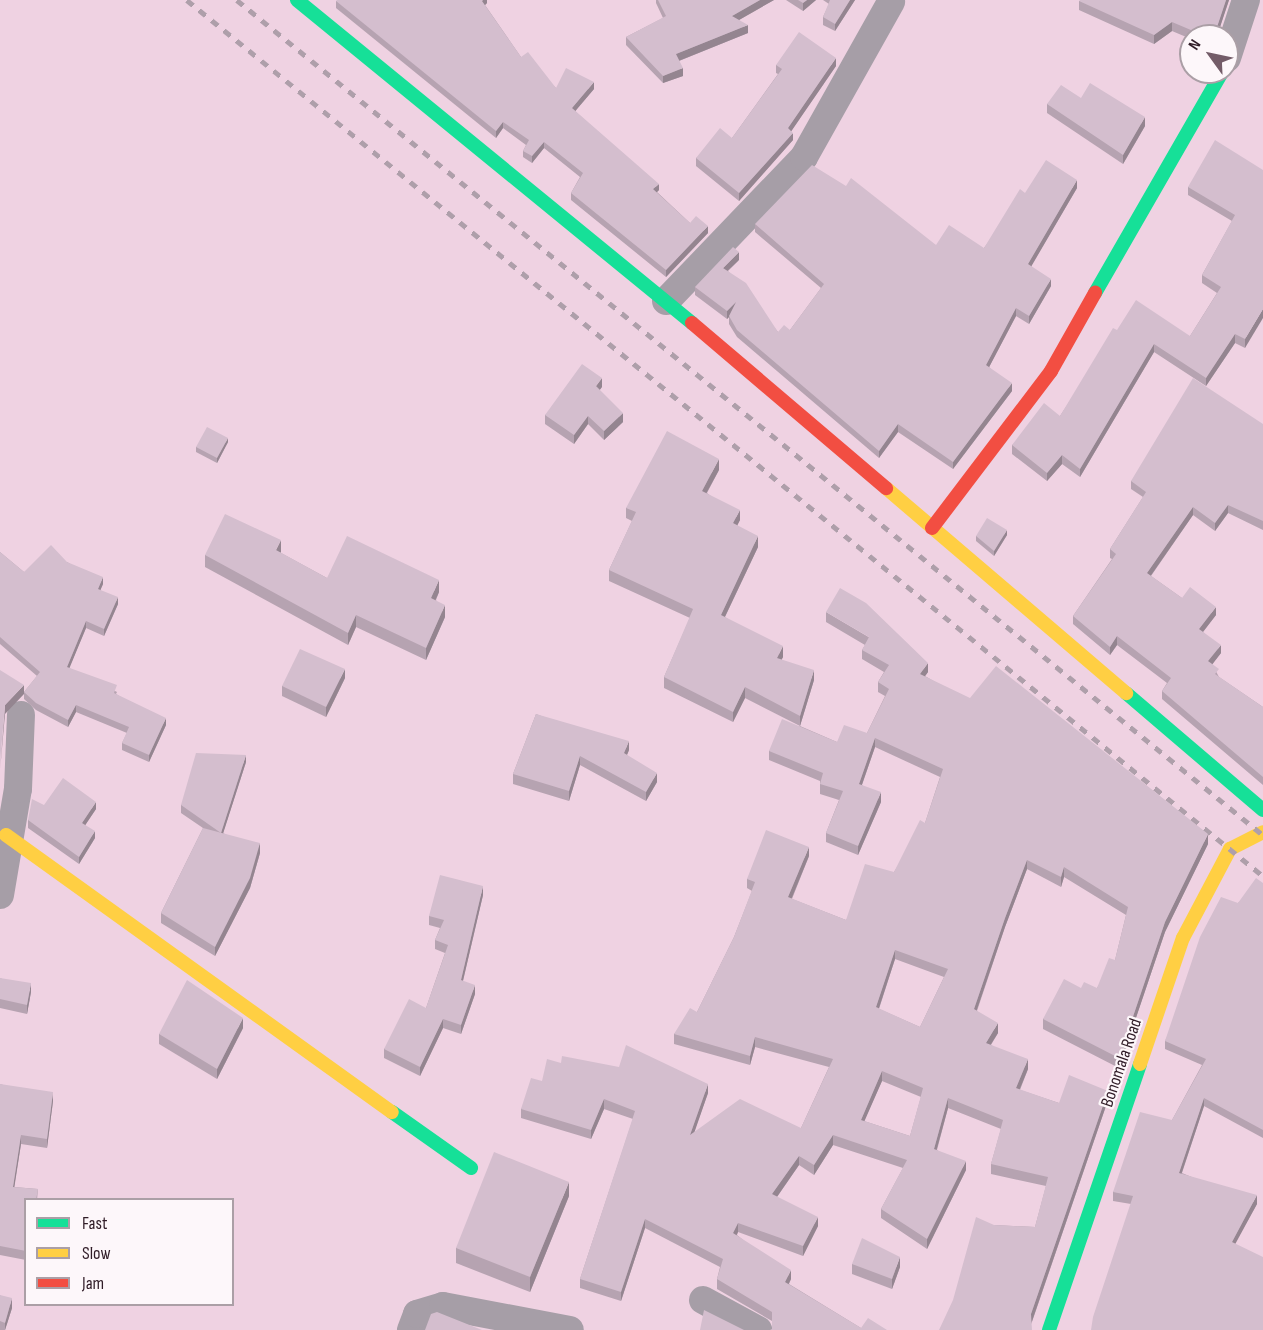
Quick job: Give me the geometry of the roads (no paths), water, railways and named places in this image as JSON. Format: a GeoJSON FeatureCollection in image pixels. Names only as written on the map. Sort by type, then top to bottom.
{"type":"FeatureCollection","features":[{"type":"Feature","properties":{"kind":"street"},"geometry":{"type":"LineString","coordinates":[[297,0],[666,301],[1263,810]]}},
{"type":"Feature","properties":{"kind":"street"},"geometry":{"type":"LineString","coordinates":[[1238,24],[1246,0]]}},
{"type":"Feature","properties":{"kind":"street"},"geometry":{"type":"LineString","coordinates":[[666,301],[804,157],[891,2]]}},
{"type":"Feature","properties":{"kind":"street"},"geometry":{"type":"LineString","coordinates":[[932,528],[1051,371],[1215,84]]}},
{"type":"Feature","properties":{"kind":"street"},"geometry":{"type":"LineString","coordinates":[[0,895],[6,835],[18,789],[21,715]]}},
{"type":"Feature","properties":{"kind":"street","name":"Bonomala Road"},"geometry":{"type":"LineString","coordinates":[[1049,1330],[1188,928],[1230,849],[1263,832]]}},
{"type":"Feature","properties":{"kind":"street"},"geometry":{"type":"LineString","coordinates":[[6,835],[471,1168]]}},
{"type":"Feature","properties":{"kind":"street"},"geometry":{"type":"LineString","coordinates":[[703,1300],[758,1330]]}},
{"type":"Feature","properties":{"kind":"street"},"geometry":{"type":"LineString","coordinates":[[411,1330],[417,1314],[443,1306],[570,1330]]}},
{"type":"Feature","properties":{"kind":"railway"},"geometry":{"type":"LineString","coordinates":[[187,0],[1263,876]]}},
{"type":"Feature","properties":{"kind":"railway"},"geometry":{"type":"LineString","coordinates":[[237,0],[1263,835]]}}]}
